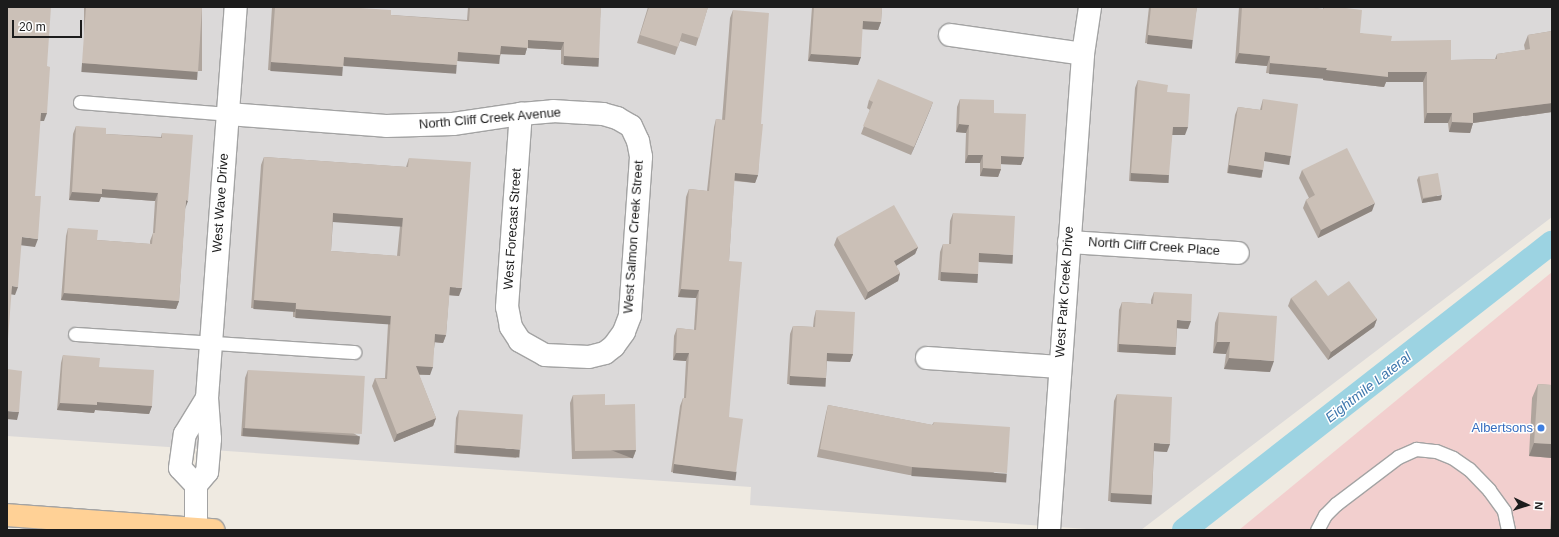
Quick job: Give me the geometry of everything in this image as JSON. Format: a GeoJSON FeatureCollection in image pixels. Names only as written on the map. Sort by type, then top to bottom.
{"type":"FeatureCollection","features":[{"type":"Feature","properties":{"kind":"main road"},"geometry":{"type":"LineString","coordinates":[[7,515],[205,529]]}},
{"type":"Feature","properties":{"kind":"street","name":"West Wave Drive"},"geometry":{"type":"LineString","coordinates":[[205,529],[196,485],[207,472],[210,440],[207,398],[236,7]]}},
{"type":"Feature","properties":{"kind":"street","name":"West Park Creek Drive"},"geometry":{"type":"LineString","coordinates":[[1049,530],[1083,54],[1090,7]]}},
{"type":"Feature","properties":{"kind":"street"},"geometry":{"type":"LineString","coordinates":[[950,35],[1083,54]]}},
{"type":"Feature","properties":{"kind":"street","name":"North Cliff Creek Avenue"},"geometry":{"type":"LineString","coordinates":[[228,114],[386,126],[452,124],[553,111],[603,114],[617,118],[630,126]]}},
{"type":"Feature","properties":{"kind":"street","name":"West Forecast Street"},"geometry":{"type":"LineString","coordinates":[[521,114],[507,308],[511,327],[520,340],[546,355],[589,358],[605,353],[614,346]]}},
{"type":"Feature","properties":{"kind":"street","name":"West Salmon Creek Street"},"geometry":{"type":"LineString","coordinates":[[614,346],[624,332],[630,316],[641,157],[638,141],[630,126]]}},
{"type":"Feature","properties":{"kind":"street","name":"North Cliff Creek Place"},"geometry":{"type":"LineString","coordinates":[[1069,242],[1238,253]]}},
{"type":"Feature","properties":{"kind":"street"},"geometry":{"type":"LineString","coordinates":[[927,358],[1060,367]]}},
{"type":"Feature","properties":{"kind":"lane"},"geometry":{"type":"LineString","coordinates":[[80,102],[228,114]]}},
{"type":"Feature","properties":{"kind":"lane"},"geometry":{"type":"LineString","coordinates":[[75,334],[354,352]]}},
{"type":"Feature","properties":{"kind":"lane"},"geometry":{"type":"LineString","coordinates":[[1317,530],[1325,515],[1336,504],[1398,457],[1416,449],[1436,451],[1453,458],[1469,470],[1489,490],[1504,511],[1508,530]]}},
{"type":"Feature","properties":{"kind":"shaded area"},"geometry":{"type":"Polygon","coordinates":[[[7,7],[1552,7],[1552,217],[1141,530],[1101,530],[750,505],[751,487],[7,436],[7,7]]]}},
{"type":"Feature","properties":{"kind":"shaded area"},"geometry":{"type":"Polygon","coordinates":[[[1552,272],[1552,530],[1239,530],[1552,272]]]}},
{"type":"Feature","properties":{"kind":"building"},"geometry":{"type":"Polygon","coordinates":[[[7,7],[51,7],[47,66],[50,67],[47,113],[41,113],[35,196],[41,196],[38,239],[22,237],[18,287],[12,286],[7,352],[7,7]]]}},
{"type":"Feature","properties":{"kind":"building"},"geometry":{"type":"Polygon","coordinates":[[[86,7],[202,7],[198,72],[82,63],[86,7]]]}},
{"type":"Feature","properties":{"kind":"building"},"geometry":{"type":"Polygon","coordinates":[[[275,7],[345,7],[391,10],[391,15],[469,21],[470,7],[601,7],[599,58],[564,56],[564,42],[528,40],[528,48],[501,46],[500,55],[458,52],[457,65],[344,57],[343,67],[271,62],[275,7]]]}},
{"type":"Feature","properties":{"kind":"building"},"geometry":{"type":"Polygon","coordinates":[[[649,7],[708,7],[699,38],[682,33],[678,47],[640,35],[649,7]]]}},
{"type":"Feature","properties":{"kind":"building"},"geometry":{"type":"Polygon","coordinates":[[[814,7],[882,7],[881,22],[863,21],[861,57],[811,54],[814,7]]]}},
{"type":"Feature","properties":{"kind":"building"},"geometry":{"type":"Polygon","coordinates":[[[1151,7],[1197,7],[1193,40],[1148,35],[1151,7]]]}},
{"type":"Feature","properties":{"kind":"building"},"geometry":{"type":"Polygon","coordinates":[[[1242,7],[1304,7],[1324,9],[1324,7],[1338,7],[1362,10],[1360,33],[1392,36],[1391,41],[1451,40],[1451,60],[1497,59],[1497,54],[1530,49],[1528,35],[1552,31],[1552,103],[1473,113],[1473,123],[1452,122],[1452,113],[1427,113],[1427,72],[1388,72],[1388,77],[1326,70],[1327,68],[1270,63],[1270,56],[1239,53],[1242,7]]]}},
{"type":"Feature","properties":{"kind":"building"},"geometry":{"type":"Polygon","coordinates":[[[733,10],[769,13],[761,124],[763,124],[758,175],[735,173],[729,261],[742,262],[729,417],[743,419],[736,472],[674,464],[683,398],[686,398],[689,353],[676,353],[677,328],[696,330],[699,290],[681,289],[689,189],[709,191],[716,119],[725,120],[733,10]]]}},
{"type":"Feature","properties":{"kind":"building"},"geometry":{"type":"Polygon","coordinates":[[[878,79],[933,102],[914,147],[863,126],[873,102],[869,100],[878,79]]]}},
{"type":"Feature","properties":{"kind":"building"},"geometry":{"type":"Polygon","coordinates":[[[1138,80],[1168,85],[1167,92],[1190,94],[1188,127],[1173,127],[1169,175],[1131,173],[1138,80]]]}},
{"type":"Feature","properties":{"kind":"building"},"geometry":{"type":"Polygon","coordinates":[[[960,99],[994,100],[994,113],[1026,114],[1024,157],[1001,156],[1001,169],[983,168],[983,155],[968,155],[969,125],[959,124],[960,99]]]}},
{"type":"Feature","properties":{"kind":"building"},"geometry":{"type":"Polygon","coordinates":[[[1263,99],[1298,104],[1291,156],[1265,152],[1263,170],[1229,165],[1238,107],[1262,110],[1263,99]]]}},
{"type":"Feature","properties":{"kind":"building"},"geometry":{"type":"Polygon","coordinates":[[[76,126],[106,128],[106,134],[162,138],[162,133],[193,135],[188,201],[186,200],[179,301],[64,293],[68,228],[98,230],[97,240],[152,244],[153,233],[155,233],[158,193],[102,189],[102,194],[72,192],[76,126]]]}},
{"type":"Feature","properties":{"kind":"building"},"geometry":{"type":"Polygon","coordinates":[[[1347,148],[1375,203],[1321,230],[1306,200],[1315,195],[1302,170],[1347,148]]]}},
{"type":"Feature","properties":{"kind":"building"},"geometry":{"type":"Polygon","coordinates":[[[264,157],[408,167],[409,158],[471,162],[462,288],[450,287],[446,335],[435,334],[433,367],[416,366],[436,418],[397,434],[375,378],[387,379],[391,316],[296,309],[296,303],[254,300],[264,157]],[[333,213],[331,251],[400,256],[403,218],[333,213]]]}},
{"type":"Feature","properties":{"kind":"building"},"geometry":{"type":"Polygon","coordinates":[[[1438,173],[1442,195],[1423,198],[1419,176],[1438,173]]]}},
{"type":"Feature","properties":{"kind":"building"},"geometry":{"type":"Polygon","coordinates":[[[894,205],[918,247],[894,261],[900,273],[868,292],[837,237],[894,205]]]}},
{"type":"Feature","properties":{"kind":"building"},"geometry":{"type":"Polygon","coordinates":[[[953,213],[1015,216],[1013,255],[979,253],[978,274],[941,272],[943,244],[951,244],[953,213]]]}},
{"type":"Feature","properties":{"kind":"building"},"geometry":{"type":"Polygon","coordinates":[[[1316,280],[1328,296],[1349,281],[1377,319],[1331,352],[1291,298],[1316,280]]]}},
{"type":"Feature","properties":{"kind":"building"},"geometry":{"type":"Polygon","coordinates":[[[1154,292],[1192,294],[1191,321],[1177,320],[1176,347],[1119,344],[1122,302],[1153,304],[1154,292]]]}},
{"type":"Feature","properties":{"kind":"building"},"geometry":{"type":"Polygon","coordinates":[[[816,310],[855,312],[853,354],[827,353],[826,378],[790,376],[793,326],[815,327],[816,310]]]}},
{"type":"Feature","properties":{"kind":"building"},"geometry":{"type":"Polygon","coordinates":[[[1219,312],[1277,316],[1274,361],[1229,358],[1230,342],[1217,342],[1219,312]]]}},
{"type":"Feature","properties":{"kind":"building"},"geometry":{"type":"Polygon","coordinates":[[[63,355],[100,358],[99,367],[154,370],[152,406],[97,402],[97,405],[60,403],[63,355]]]}},
{"type":"Feature","properties":{"kind":"building"},"geometry":{"type":"Polygon","coordinates":[[[7,369],[22,371],[19,412],[7,411],[7,369]]]}},
{"type":"Feature","properties":{"kind":"building"},"geometry":{"type":"Polygon","coordinates":[[[248,370],[365,376],[362,434],[245,428],[248,370]]]}},
{"type":"Feature","properties":{"kind":"building"},"geometry":{"type":"Polygon","coordinates":[[[1538,384],[1552,385],[1552,444],[1534,443],[1538,384]]]}},
{"type":"Feature","properties":{"kind":"building"},"geometry":{"type":"Polygon","coordinates":[[[605,394],[605,405],[635,404],[636,450],[575,451],[573,395],[605,394]]]}},
{"type":"Feature","properties":{"kind":"building"},"geometry":{"type":"Polygon","coordinates":[[[1117,394],[1172,397],[1170,444],[1154,443],[1152,495],[1111,493],[1117,394]]]}},
{"type":"Feature","properties":{"kind":"building"},"geometry":{"type":"Polygon","coordinates":[[[828,405],[933,425],[934,422],[1010,427],[1007,473],[912,467],[820,449],[828,405]]]}},
{"type":"Feature","properties":{"kind":"building"},"geometry":{"type":"Polygon","coordinates":[[[459,410],[523,414],[520,449],[457,445],[459,410]]]}},
{"type":"Feature","properties":{"kind":"waterway","name":"Eightmile Lateral"},"geometry":{"type":"LineString","coordinates":[[1184,530],[1552,243]]}},
{"type":"Feature","properties":{"kind":"place","name":"Albertsons"},"geometry":{"type":"Point","coordinates":[1541,428]}}]}
